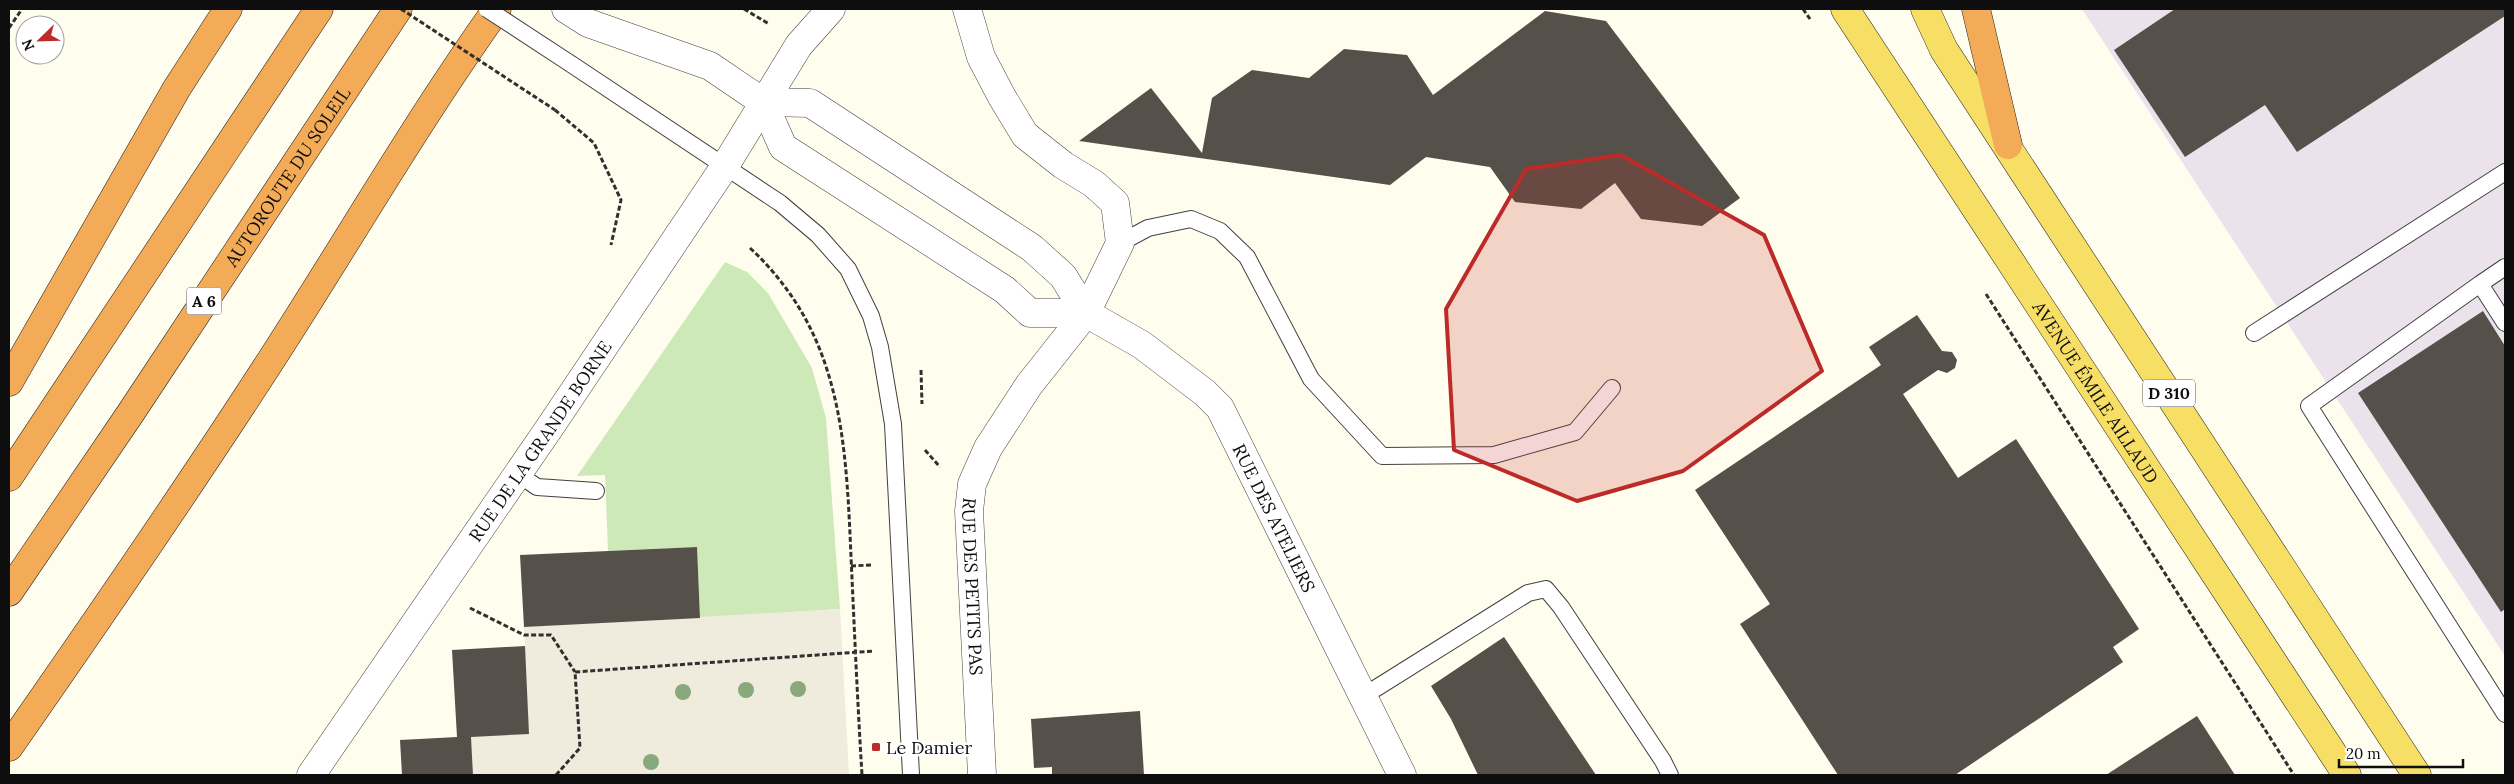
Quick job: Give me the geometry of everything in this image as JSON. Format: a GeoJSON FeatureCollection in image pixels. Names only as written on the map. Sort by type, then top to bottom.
{"type":"FeatureCollection","features":[{"type":"Feature","properties":{"kind":"highway"},"geometry":{"type":"LineString","coordinates":[[9,382],[177,88],[228,9]]}},
{"type":"Feature","properties":{"kind":"highway"},"geometry":{"type":"LineString","coordinates":[[9,476],[319,9]]}},
{"type":"Feature","properties":{"kind":"highway","name":"AUTOROUTE DU SOLEIL"},"geometry":{"type":"LineString","coordinates":[[9,592],[130,414],[399,9]]}},
{"type":"Feature","properties":{"kind":"highway"},"geometry":{"type":"LineString","coordinates":[[9,747],[153,539],[274,356],[452,72],[497,9]]}},
{"type":"Feature","properties":{"kind":"highway"},"geometry":{"type":"LineString","coordinates":[[1976,9],[2008,145]]}},
{"type":"Feature","properties":{"kind":"main road","name":"AVENUE ÉMILE AILLAUD"},"geometry":{"type":"LineString","coordinates":[[1845,9],[2347,775]]}},
{"type":"Feature","properties":{"kind":"main road","name":"D 310"},"geometry":{"type":"LineString","coordinates":[[1924,9],[1944,50],[2008,145],[2417,775]]}},
{"type":"Feature","properties":{"kind":"street","name":"RUE DE LA GRANDE BORNE"},"geometry":{"type":"LineString","coordinates":[[311,775],[518,474],[725,166],[799,45],[831,9]]}},
{"type":"Feature","properties":{"kind":"street"},"geometry":{"type":"LineString","coordinates":[[967,9],[981,57],[1025,135],[1063,165],[1094,184],[1115,203],[1120,243]]}},
{"type":"Feature","properties":{"kind":"street"},"geometry":{"type":"LineString","coordinates":[[577,16],[710,66],[763,102],[783,147],[1006,290],[1030,313],[1086,313]]}},
{"type":"Feature","properties":{"kind":"street"},"geometry":{"type":"LineString","coordinates":[[763,102],[810,103],[846,126],[1032,248],[1063,276],[1086,313]]}},
{"type":"Feature","properties":{"kind":"street","name":"RUE DES PETITS PAS"},"geometry":{"type":"LineString","coordinates":[[982,775],[969,511],[972,484],[988,448],[1029,385],[1086,313],[1120,243]]}},
{"type":"Feature","properties":{"kind":"street","name":"RUE DES ATELIERS"},"geometry":{"type":"LineString","coordinates":[[1086,313],[1142,346],[1205,393],[1220,408],[1402,775]]}},
{"type":"Feature","properties":{"kind":"lane"},"geometry":{"type":"LineString","coordinates":[[487,9],[780,203],[818,236],[848,269],[871,316],[878,339],[893,424],[911,775]]}},
{"type":"Feature","properties":{"kind":"lane"},"geometry":{"type":"LineString","coordinates":[[2254,333],[2505,172]]}},
{"type":"Feature","properties":{"kind":"lane"},"geometry":{"type":"LineString","coordinates":[[1120,243],[1148,228],[1191,219],[1220,231],[1247,257],[1311,379],[1382,456],[1494,456],[1575,432],[1612,388]]}},
{"type":"Feature","properties":{"kind":"lane"},"geometry":{"type":"LineString","coordinates":[[2505,267],[2309,406],[2505,714]]}},
{"type":"Feature","properties":{"kind":"lane"},"geometry":{"type":"LineString","coordinates":[[2480,284],[2505,323]]}},
{"type":"Feature","properties":{"kind":"lane"},"geometry":{"type":"LineString","coordinates":[[518,474],[536,487],[596,491]]}},
{"type":"Feature","properties":{"kind":"lane"},"geometry":{"type":"LineString","coordinates":[[1362,697],[1528,593],[1546,589],[1561,607],[1663,761],[1670,775]]}},
{"type":"Feature","properties":{"kind":"path"},"geometry":{"type":"LineString","coordinates":[[9,28],[22,9]]}},
{"type":"Feature","properties":{"kind":"path"},"geometry":{"type":"LineString","coordinates":[[399,9],[555,110],[594,143],[620,200],[611,245]]}},
{"type":"Feature","properties":{"kind":"path"},"geometry":{"type":"LineString","coordinates":[[744,9],[768,25],[773,19]]}},
{"type":"Feature","properties":{"kind":"path"},"geometry":{"type":"LineString","coordinates":[[1803,9],[1814,25]]}},
{"type":"Feature","properties":{"kind":"path"},"geometry":{"type":"LineString","coordinates":[[750,248],[771,268],[803,314],[821,347],[834,390],[844,447],[847,487],[862,775]]}},
{"type":"Feature","properties":{"kind":"path"},"geometry":{"type":"LineString","coordinates":[[1985,292],[2294,775]]}},
{"type":"Feature","properties":{"kind":"path"},"geometry":{"type":"LineString","coordinates":[[463,604],[524,635],[551,635],[575,672],[580,748],[556,775]]}},
{"type":"Feature","properties":{"kind":"path"},"geometry":{"type":"LineString","coordinates":[[575,672],[874,652]]}},
{"type":"Feature","properties":{"kind":"highlighted area"},"geometry":{"type":"Polygon","coordinates":[[[1621,155],[1764,235],[1822,371],[1683,471],[1577,501],[1454,450],[1446,309],[1526,169],[1621,155]]]}},
{"type":"Feature","properties":{"kind":"shaded area"},"geometry":{"type":"Polygon","coordinates":[[[2082,9],[2505,9],[2505,656],[2082,9]]]}},
{"type":"Feature","properties":{"kind":"shaded area"},"geometry":{"type":"Polygon","coordinates":[[[840,609],[849,775],[473,775],[471,737],[525,646],[524,627],[840,609]]]}},
{"type":"Feature","properties":{"kind":"green space"},"geometry":{"type":"Polygon","coordinates":[[[725,262],[747,272],[768,293],[812,368],[826,418],[840,609],[700,618],[697,547],[608,551],[605,475],[577,476],[725,262]]]}},
{"type":"Feature","properties":{"kind":"building"},"geometry":{"type":"Polygon","coordinates":[[[2175,9],[2505,9],[2505,16],[2297,152],[2265,105],[2185,157],[2114,50],[2175,9]]]}},
{"type":"Feature","properties":{"kind":"building"},"geometry":{"type":"Polygon","coordinates":[[[1545,11],[1606,21],[1740,198],[1702,226],[1641,219],[1615,183],[1581,209],[1515,202],[1490,167],[1426,157],[1390,185],[1079,141],[1151,88],[1202,153],[1212,98],[1252,70],[1309,78],[1344,49],[1407,55],[1433,95],[1545,11]]]}},
{"type":"Feature","properties":{"kind":"building"},"geometry":{"type":"Polygon","coordinates":[[[2483,311],[2505,346],[2505,609],[2501,612],[2358,393],[2483,311]]]}},
{"type":"Feature","properties":{"kind":"building"},"geometry":{"type":"Polygon","coordinates":[[[1917,315],[1942,351],[1952,352],[1957,360],[1955,368],[1947,373],[1938,370],[1903,394],[1958,478],[2016,439],[2139,629],[2113,647],[2123,662],[1955,775],[1838,775],[1740,624],[1770,604],[1695,490],[1881,365],[1869,347],[1917,315]]]}},
{"type":"Feature","properties":{"kind":"building"},"geometry":{"type":"Polygon","coordinates":[[[697,547],[700,618],[524,627],[520,555],[697,547]]]}},
{"type":"Feature","properties":{"kind":"building"},"geometry":{"type":"Polygon","coordinates":[[[1504,637],[1596,775],[1478,775],[1451,719],[1431,686],[1504,637]]]}},
{"type":"Feature","properties":{"kind":"building"},"geometry":{"type":"Polygon","coordinates":[[[525,646],[529,734],[471,737],[473,775],[402,775],[400,740],[457,737],[452,650],[525,646]]]}},
{"type":"Feature","properties":{"kind":"building"},"geometry":{"type":"Polygon","coordinates":[[[1140,711],[1144,775],[1052,775],[1052,767],[1034,768],[1031,719],[1140,711]]]}},
{"type":"Feature","properties":{"kind":"building"},"geometry":{"type":"Polygon","coordinates":[[[2197,716],[2235,775],[2106,775],[2197,716]]]}},
{"type":"Feature","properties":{"kind":"place","name":"Le Damier"},"geometry":{"type":"Point","coordinates":[876,747]}}]}
